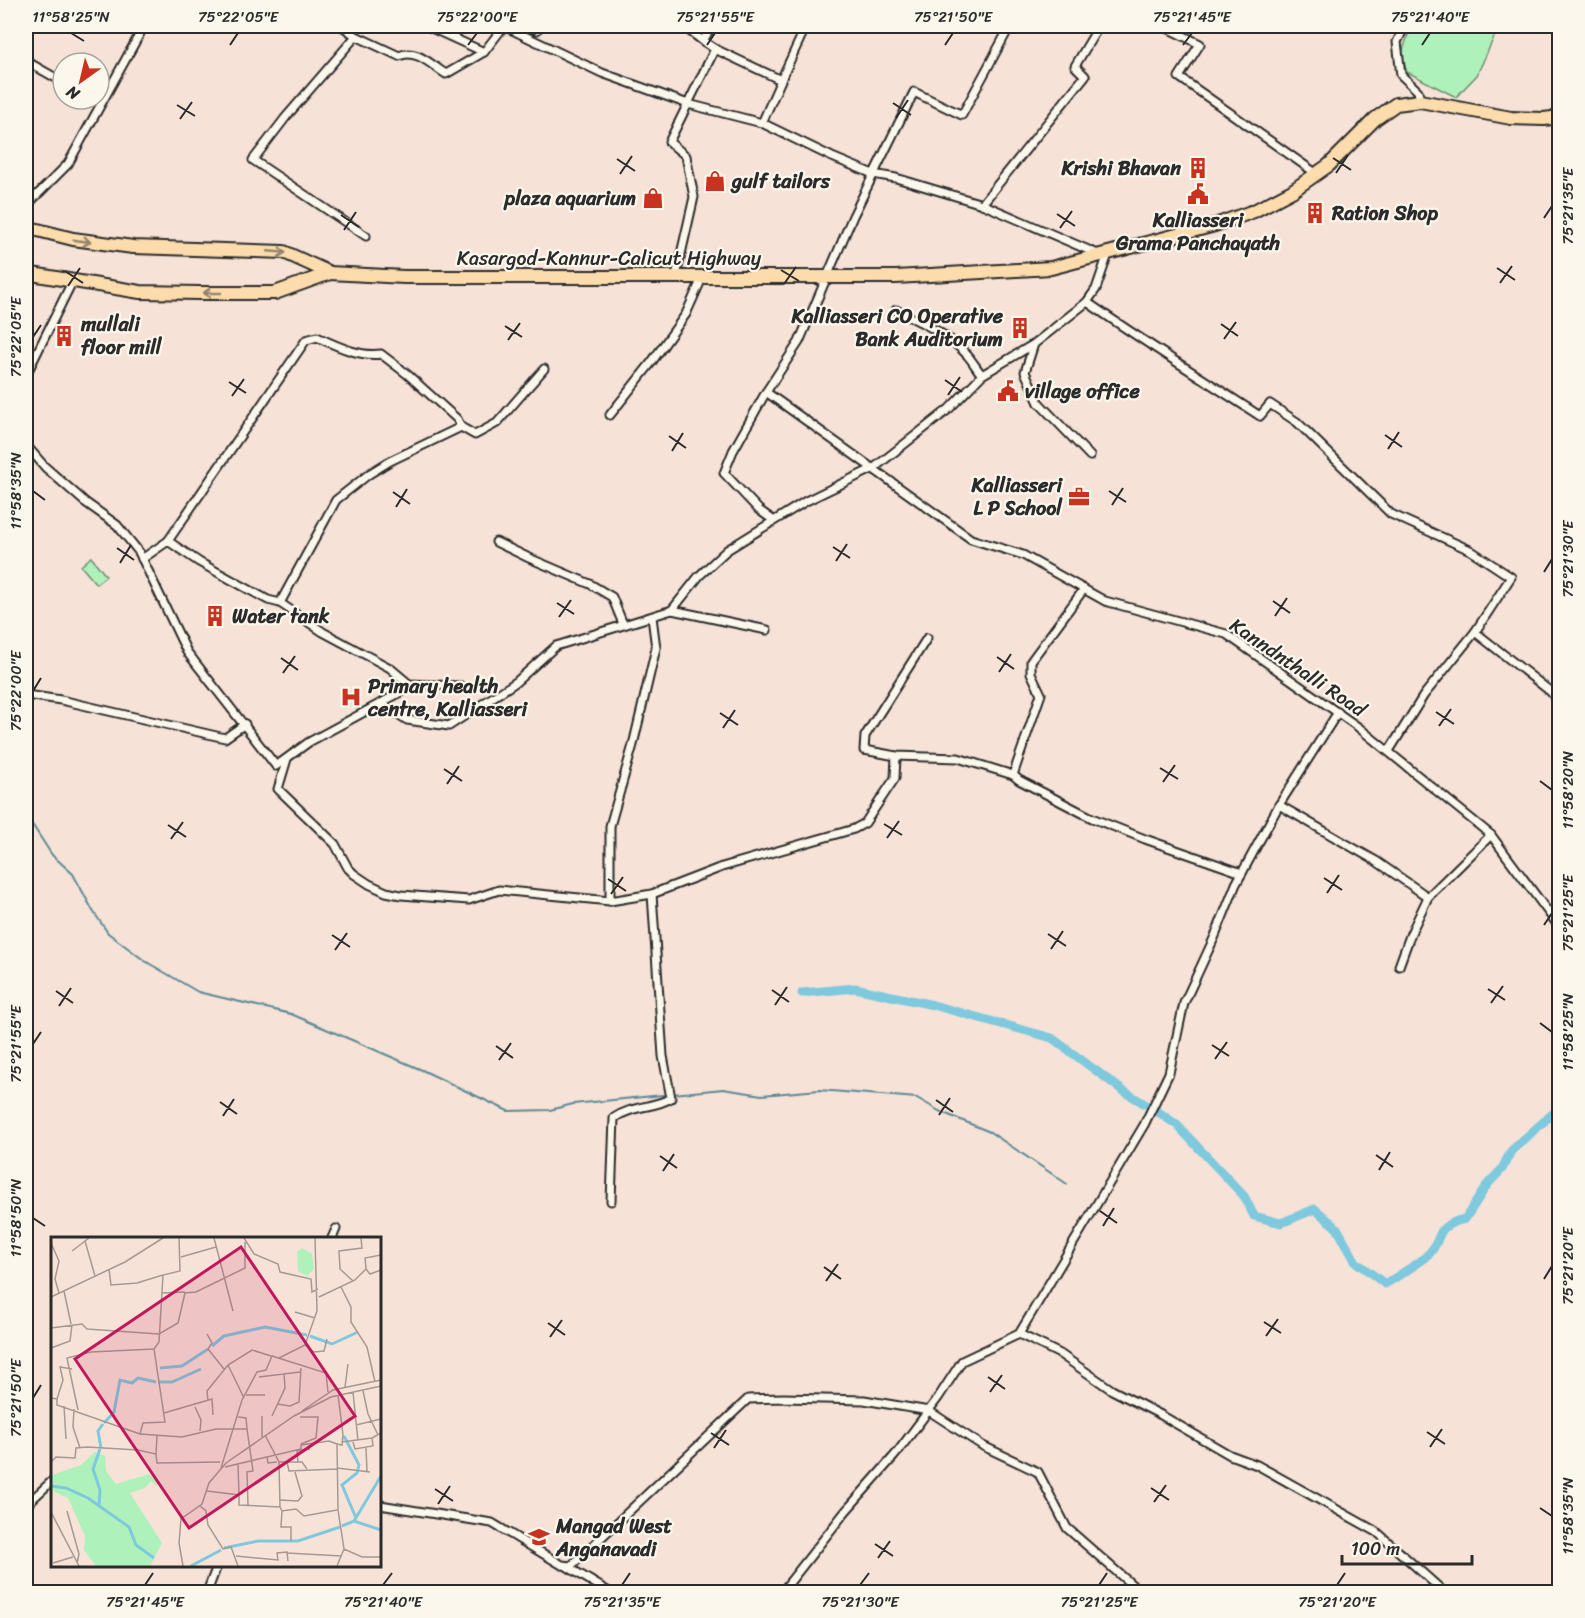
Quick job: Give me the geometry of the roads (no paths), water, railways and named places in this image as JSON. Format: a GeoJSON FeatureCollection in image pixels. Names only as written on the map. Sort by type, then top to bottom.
{"type":"FeatureCollection","features":[{"type":"Feature","properties":{"kind":"highway","name":"Kasargod-Kannur-Calicut Highway"},"geometry":{"type":"LineString","coordinates":[[26,227],[73,239],[133,247],[284,252],[330,273],[405,277],[896,277],[1016,271],[1051,268],[1104,255],[1215,225],[1254,211],[1292,191],[1329,165],[1375,119],[1396,104],[1420,101],[1511,118],[1560,117]]}},
{"type":"Feature","properties":{"kind":"highway","name":"Kasargod-Kannur-Calicut Highway"},"geometry":{"type":"LineString","coordinates":[[26,273],[140,292],[274,293],[330,273]]}},
{"type":"Feature","properties":{"kind":"street"},"geometry":{"type":"LineString","coordinates":[[111,81],[144,26]]}},
{"type":"Feature","properties":{"kind":"street"},"geometry":{"type":"LineString","coordinates":[[342,26],[356,36],[399,56],[413,53],[446,74],[484,52],[504,26],[602,72],[688,104],[762,123],[873,174],[896,178],[982,204],[1104,255],[1096,289],[1087,302],[1034,344],[982,375],[949,409],[874,468],[806,501],[727,550],[699,576],[672,610]]}},
{"type":"Feature","properties":{"kind":"street"},"geometry":{"type":"LineString","coordinates":[[427,26],[484,52]]}},
{"type":"Feature","properties":{"kind":"street"},"geometry":{"type":"LineString","coordinates":[[530,26],[537,30],[539,26]]}},
{"type":"Feature","properties":{"kind":"street"},"geometry":{"type":"LineString","coordinates":[[683,26],[715,49],[781,80]]}},
{"type":"Feature","properties":{"kind":"street"},"geometry":{"type":"LineString","coordinates":[[704,41],[712,26]]}},
{"type":"Feature","properties":{"kind":"street"},"geometry":{"type":"LineString","coordinates":[[762,123],[806,26]]}},
{"type":"Feature","properties":{"kind":"street"},"geometry":{"type":"LineString","coordinates":[[773,520],[759,510],[724,473],[733,451],[766,393],[799,342],[873,174],[914,92],[962,115],[1010,26]]}},
{"type":"Feature","properties":{"kind":"street"},"geometry":{"type":"LineString","coordinates":[[982,204],[1084,76],[1075,66],[1099,26]]}},
{"type":"Feature","properties":{"kind":"street"},"geometry":{"type":"LineString","coordinates":[[1163,26],[1200,44],[1179,77],[1317,174]]}},
{"type":"Feature","properties":{"kind":"street"},"geometry":{"type":"LineString","coordinates":[[1405,26],[1397,42],[1401,75],[1418,91],[1420,101]]}},
{"type":"Feature","properties":{"kind":"street"},"geometry":{"type":"LineString","coordinates":[[356,36],[253,160],[366,237]]}},
{"type":"Feature","properties":{"kind":"street"},"geometry":{"type":"LineString","coordinates":[[676,276],[694,197],[686,156],[669,141],[715,49]]}},
{"type":"Feature","properties":{"kind":"street"},"geometry":{"type":"LineString","coordinates":[[26,61],[51,75]]}},
{"type":"Feature","properties":{"kind":"street"},"geometry":{"type":"LineString","coordinates":[[26,206],[68,164],[94,111]]}},
{"type":"Feature","properties":{"kind":"street"},"geometry":{"type":"LineString","coordinates":[[609,415],[651,363],[686,314],[703,276]]}},
{"type":"Feature","properties":{"kind":"street"},"geometry":{"type":"LineString","coordinates":[[26,375],[72,282]]}},
{"type":"Feature","properties":{"kind":"street"},"geometry":{"type":"LineString","coordinates":[[1087,302],[1260,416],[1270,404],[1297,422],[1391,514],[1470,550],[1511,577],[1475,632],[1424,695],[1389,751]]}},
{"type":"Feature","properties":{"kind":"street"},"geometry":{"type":"LineString","coordinates":[[896,310],[941,334],[968,355],[982,375]]}},
{"type":"Feature","properties":{"kind":"street"},"geometry":{"type":"LineString","coordinates":[[142,559],[168,541],[306,340],[317,337],[342,349],[373,355],[381,354],[457,419],[460,427],[475,435],[497,423],[544,369]]}},
{"type":"Feature","properties":{"kind":"street"},"geometry":{"type":"LineString","coordinates":[[1034,344],[1026,372],[1039,403],[1090,456]]}},
{"type":"Feature","properties":{"kind":"street","name":"Kanndnthalli Road"},"geometry":{"type":"LineString","coordinates":[[766,393],[971,539],[1023,555],[1105,601],[1226,634],[1338,712],[1491,835],[1560,928]]}},
{"type":"Feature","properties":{"kind":"street"},"geometry":{"type":"LineString","coordinates":[[280,603],[336,500],[390,461],[460,427]]}},
{"type":"Feature","properties":{"kind":"street"},"geometry":{"type":"LineString","coordinates":[[26,445],[45,467],[85,502],[117,525],[139,552],[187,652],[276,766],[309,742],[402,692],[409,684]]}},
{"type":"Feature","properties":{"kind":"street"},"geometry":{"type":"LineString","coordinates":[[168,541],[199,562],[268,600],[280,603],[323,632],[390,668],[409,684],[461,686]]}},
{"type":"Feature","properties":{"kind":"street"},"geometry":{"type":"LineString","coordinates":[[496,542],[590,584],[612,597],[623,624]]}},
{"type":"Feature","properties":{"kind":"street"},"geometry":{"type":"LineString","coordinates":[[1013,775],[1041,694],[1031,673],[1031,661],[1084,589]]}},
{"type":"Feature","properties":{"kind":"street"},"geometry":{"type":"LineString","coordinates":[[381,703],[407,720],[449,726],[516,682],[556,646],[672,610],[766,630]]}},
{"type":"Feature","properties":{"kind":"street"},"geometry":{"type":"LineString","coordinates":[[610,901],[609,826],[633,744],[656,648],[652,617]]}},
{"type":"Feature","properties":{"kind":"street"},"geometry":{"type":"LineString","coordinates":[[1475,632],[1551,693],[1560,705]]}},
{"type":"Feature","properties":{"kind":"street"},"geometry":{"type":"LineString","coordinates":[[927,639],[866,736],[864,750],[896,756],[957,758],[1013,775],[1092,818],[1242,873]]}},
{"type":"Feature","properties":{"kind":"street"},"geometry":{"type":"LineString","coordinates":[[26,695],[61,700],[225,738],[245,724]]}},
{"type":"Feature","properties":{"kind":"street"},"geometry":{"type":"LineString","coordinates":[[782,1593],[845,1512],[896,1454],[929,1411],[962,1361],[1019,1334],[1144,1125],[1169,1072],[1184,1003],[1242,873],[1279,805],[1338,712]]}},
{"type":"Feature","properties":{"kind":"street"},"geometry":{"type":"LineString","coordinates":[[287,759],[278,789],[335,844],[348,868],[386,892],[469,900],[499,890],[610,901],[652,894],[722,867],[854,829],[865,823],[895,778],[896,756]]}},
{"type":"Feature","properties":{"kind":"street"},"geometry":{"type":"LineString","coordinates":[[1279,805],[1376,861],[1428,897]]}},
{"type":"Feature","properties":{"kind":"street"},"geometry":{"type":"LineString","coordinates":[[1399,966],[1428,897],[1491,835]]}},
{"type":"Feature","properties":{"kind":"street"},"geometry":{"type":"LineString","coordinates":[[611,1201],[614,1118],[621,1113],[671,1098],[663,1056],[652,894]]}},
{"type":"Feature","properties":{"kind":"street"},"geometry":{"type":"LineString","coordinates":[[333,1237],[336,1229]]}},
{"type":"Feature","properties":{"kind":"street"},"geometry":{"type":"LineString","coordinates":[[1019,1334],[1060,1354],[1112,1390],[1230,1455],[1257,1465],[1377,1532],[1444,1593]]}},
{"type":"Feature","properties":{"kind":"street"},"geometry":{"type":"LineString","coordinates":[[566,1566],[572,1566],[748,1399],[864,1400],[929,1411],[983,1446],[1038,1472],[1067,1528],[1140,1593]]}},
{"type":"Feature","properties":{"kind":"street"},"geometry":{"type":"LineString","coordinates":[[26,1504],[51,1482]]}},
{"type":"Feature","properties":{"kind":"street"},"geometry":{"type":"LineString","coordinates":[[381,1505],[492,1523],[609,1593]]}},
{"type":"Feature","properties":{"kind":"street"},"geometry":{"type":"LineString","coordinates":[[207,1593],[217,1567]]}},
{"type":"Feature","properties":{"kind":"waterway"},"geometry":{"type":"LineString","coordinates":[[26,815],[52,855],[73,874],[108,933],[145,961],[198,992],[291,1014],[422,1070],[508,1111],[550,1110],[573,1104],[723,1089],[762,1095],[819,1090],[917,1098],[939,1111],[990,1132],[1067,1184]]}},
{"type":"Feature","properties":{"kind":"waterway"},"geometry":{"type":"LineString","coordinates":[[802,993],[855,988],[933,1005],[1052,1038],[1122,1090],[1145,1104]]}},
{"type":"Feature","properties":{"kind":"waterway"},"geometry":{"type":"LineString","coordinates":[[1157,1111],[1177,1125],[1244,1196],[1254,1216],[1281,1223],[1315,1209],[1337,1228],[1356,1262],[1385,1284],[1424,1258],[1435,1245],[1442,1230],[1454,1222],[1465,1219],[1487,1185],[1502,1169],[1511,1151],[1560,1107]]}},
{"type":"Feature","properties":{"kind":"place","name":"Krishi Bhavan"},"geometry":{"type":"Point","coordinates":[1198,168]}},
{"type":"Feature","properties":{"kind":"place","name":"gulf tailors"},"geometry":{"type":"Point","coordinates":[715,181]}},
{"type":"Feature","properties":{"kind":"place","name":"Kalliasseri Grama Panchayath"},"geometry":{"type":"Point","coordinates":[1198,194]}},
{"type":"Feature","properties":{"kind":"place","name":"plaza aquarium"},"geometry":{"type":"Point","coordinates":[653,198]}},
{"type":"Feature","properties":{"kind":"place","name":"Ration Shop"},"geometry":{"type":"Point","coordinates":[1315,213]}},
{"type":"Feature","properties":{"kind":"place","name":"Kalliasseri CO Operative Bank Auditorium"},"geometry":{"type":"Point","coordinates":[1020,328]}},
{"type":"Feature","properties":{"kind":"place","name":"mullali floor mill"},"geometry":{"type":"Point","coordinates":[64,336]}},
{"type":"Feature","properties":{"kind":"place","name":"village office"},"geometry":{"type":"Point","coordinates":[1008,391]}},
{"type":"Feature","properties":{"kind":"place","name":"Kalliasseri L P School"},"geometry":{"type":"Point","coordinates":[1079,497]}},
{"type":"Feature","properties":{"kind":"place","name":"Water tank"},"geometry":{"type":"Point","coordinates":[215,616]}},
{"type":"Feature","properties":{"kind":"place","name":"Primary health centre, Kalliasseri"},"geometry":{"type":"Point","coordinates":[351,697]}},
{"type":"Feature","properties":{"kind":"place","name":"Mangad West Anganavadi"},"geometry":{"type":"Point","coordinates":[539,1537]}}]}
